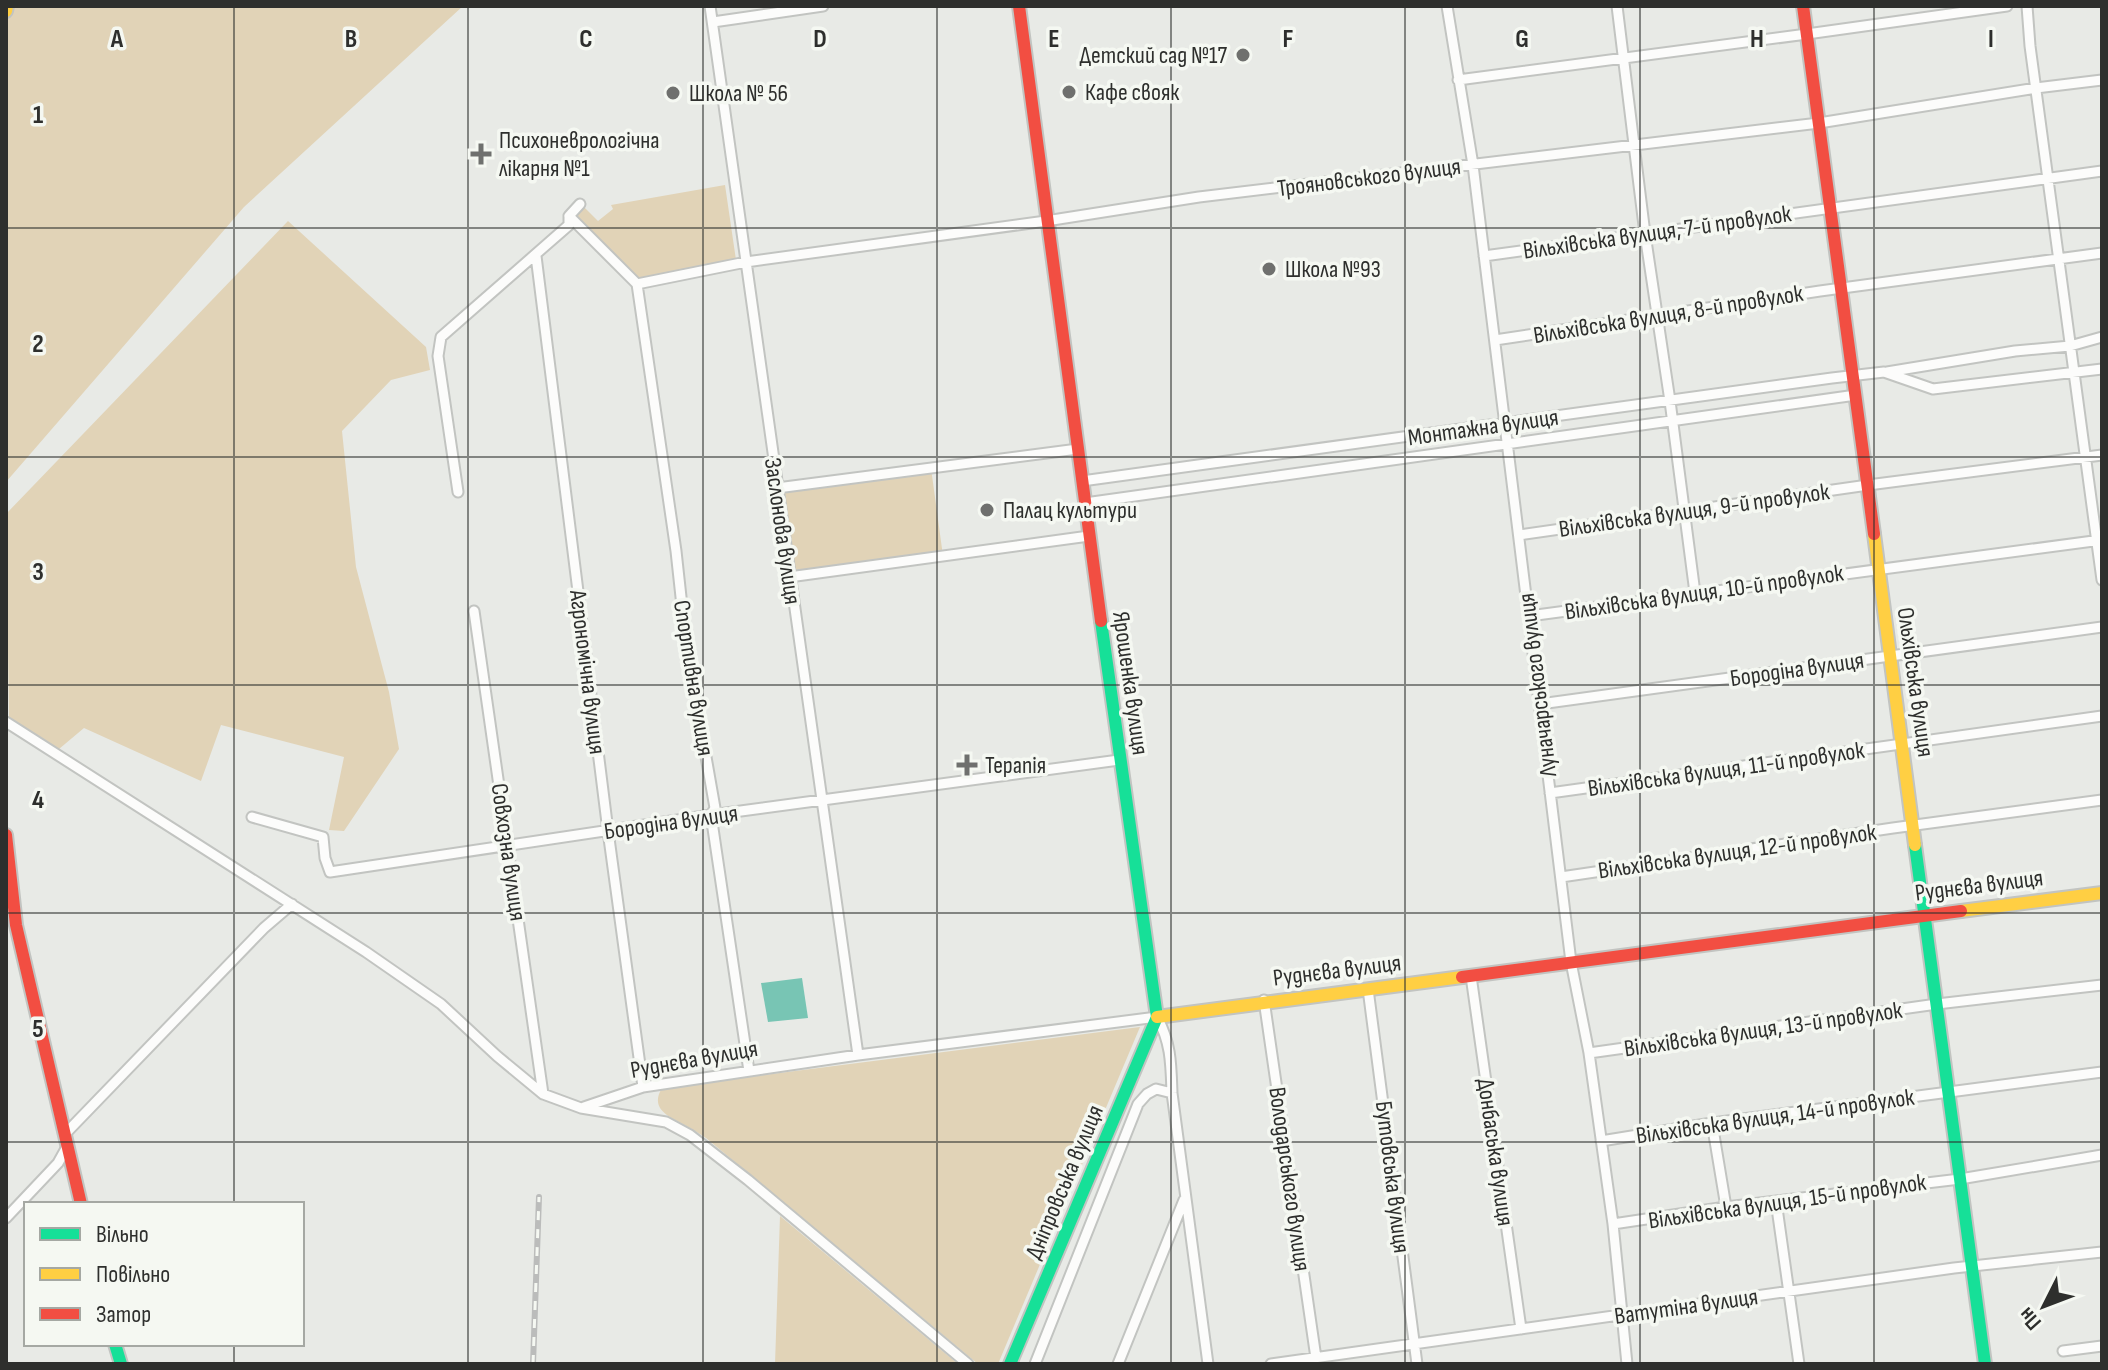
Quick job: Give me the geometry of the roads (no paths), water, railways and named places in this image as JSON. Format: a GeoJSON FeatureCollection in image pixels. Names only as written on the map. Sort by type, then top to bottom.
{"type":"FeatureCollection","features":[{"type":"Feature","properties":{"kind":"street","name":"Заслонова вулиця"},"geometry":{"type":"LineString","coordinates":[[710,6],[858,1055]]}},
{"type":"Feature","properties":{"kind":"street"},"geometry":{"type":"LineString","coordinates":[[713,22],[823,6]]}},
{"type":"Feature","properties":{"kind":"street","name":"Ярошенка вулиця"},"geometry":{"type":"LineString","coordinates":[[1019,6],[1119,760],[1157,1017],[1168,1038],[1171,1057],[1172,1093],[1208,1364]]}},
{"type":"Feature","properties":{"kind":"street","name":"Луначарського вулиця"},"geometry":{"type":"LineString","coordinates":[[1447,6],[1473,165],[1571,962],[1589,1053],[1613,1224],[1627,1364]]}},
{"type":"Feature","properties":{"kind":"street"},"geometry":{"type":"LineString","coordinates":[[1617,6],[1695,593]]}},
{"type":"Feature","properties":{"kind":"street","name":"Ольхівська вулиця"},"geometry":{"type":"LineString","coordinates":[[1803,6],[1985,1364]]}},
{"type":"Feature","properties":{"kind":"street"},"geometry":{"type":"LineString","coordinates":[[1458,80],[2007,6]]}},
{"type":"Feature","properties":{"kind":"street"},"geometry":{"type":"LineString","coordinates":[[2027,6],[2102,580]]}},
{"type":"Feature","properties":{"kind":"street","name":"Трояновського вулиця"},"geometry":{"type":"LineString","coordinates":[[637,284],[746,262],[1199,197],[1819,123],[2102,80]]}},
{"type":"Feature","properties":{"kind":"street","name":"Вільхівська вулиця, 7-й провулок"},"geometry":{"type":"LineString","coordinates":[[1484,256],[2102,171]]}},
{"type":"Feature","properties":{"kind":"street"},"geometry":{"type":"LineString","coordinates":[[458,492],[438,356],[441,337],[569,225],[569,216],[580,204]]}},
{"type":"Feature","properties":{"kind":"street"},"geometry":{"type":"LineString","coordinates":[[569,216],[637,284]]}},
{"type":"Feature","properties":{"kind":"street","name":"Вільхівська вулиця, 8-й провулок"},"geometry":{"type":"LineString","coordinates":[[1495,340],[2102,253]]}},
{"type":"Feature","properties":{"kind":"street","name":"Агрономічна вулиця"},"geometry":{"type":"LineString","coordinates":[[536,256],[643,1087]]}},
{"type":"Feature","properties":{"kind":"street","name":"Спортивна вулиця"},"geometry":{"type":"LineString","coordinates":[[637,284],[676,551],[686,643],[715,808],[711,815],[749,1071]]}},
{"type":"Feature","properties":{"kind":"street","name":"Монтажна вулиця"},"geometry":{"type":"LineString","coordinates":[[1082,481],[1462,425],[1506,423],[1884,372],[2015,351],[2070,346],[2102,337]]}},
{"type":"Feature","properties":{"kind":"street","name":"Монтажна вулиця"},"geometry":{"type":"LineString","coordinates":[[1884,372],[1933,389],[2102,369]]}},
{"type":"Feature","properties":{"kind":"street","name":"Монтажна вулиця"},"geometry":{"type":"LineString","coordinates":[[1085,503],[1856,395]]}},
{"type":"Feature","properties":{"kind":"street"},"geometry":{"type":"LineString","coordinates":[[777,488],[1078,449]]}},
{"type":"Feature","properties":{"kind":"street","name":"Вільхівська вулиця, 9-й провулок"},"geometry":{"type":"LineString","coordinates":[[1519,535],[2102,455]]}},
{"type":"Feature","properties":{"kind":"street"},"geometry":{"type":"LineString","coordinates":[[789,577],[1089,536]]}},
{"type":"Feature","properties":{"kind":"street","name":"Вільхівська вулиця, 10-й провулок"},"geometry":{"type":"LineString","coordinates":[[1529,616],[2099,540]]}},
{"type":"Feature","properties":{"kind":"street","name":"Совхозна вулиця"},"geometry":{"type":"LineString","coordinates":[[474,611],[543,1094]]}},
{"type":"Feature","properties":{"kind":"street","name":"Бородіна вулиця"},"geometry":{"type":"LineString","coordinates":[[1540,704],[2102,627]]}},
{"type":"Feature","properties":{"kind":"street","name":"Вільхівська вулиця, 11-й провулок"},"geometry":{"type":"LineString","coordinates":[[1550,793],[2102,716]]}},
{"type":"Feature","properties":{"kind":"street"},"geometry":{"type":"LineString","coordinates":[[6,722],[292,904],[441,1004],[543,1094],[581,1108],[666,1122],[690,1135],[968,1364]]}},
{"type":"Feature","properties":{"kind":"street","name":"Бородіна вулиця"},"geometry":{"type":"LineString","coordinates":[[252,817],[323,837],[330,872],[711,815],[1119,760]]}},
{"type":"Feature","properties":{"kind":"street","name":"Вільхівська вулиця, 12-й провулок"},"geometry":{"type":"LineString","coordinates":[[1561,877],[2102,800]]}},
{"type":"Feature","properties":{"kind":"street"},"geometry":{"type":"LineString","coordinates":[[6,835],[16,925],[81,1202]]}},
{"type":"Feature","properties":{"kind":"street","name":"Руднєва вулиця"},"geometry":{"type":"LineString","coordinates":[[581,1108],[643,1087],[858,1055],[2102,893]]}},
{"type":"Feature","properties":{"kind":"street"},"geometry":{"type":"LineString","coordinates":[[6,1218],[58,1163],[66,1140],[264,928],[292,904]]}},
{"type":"Feature","properties":{"kind":"street","name":"Донбаська вулиця"},"geometry":{"type":"LineString","coordinates":[[1471,976],[1521,1329]]}},
{"type":"Feature","properties":{"kind":"street","name":"Вільхівська вулиця, 13-й провулок"},"geometry":{"type":"LineString","coordinates":[[1589,1053],[1937,1004],[2102,985]]}},
{"type":"Feature","properties":{"kind":"street","name":"Бутовська вулиця"},"geometry":{"type":"LineString","coordinates":[[1368,989],[1417,1364]]}},
{"type":"Feature","properties":{"kind":"street","name":"Володарського вулиця"},"geometry":{"type":"LineString","coordinates":[[1264,1000],[1316,1358]]}},
{"type":"Feature","properties":{"kind":"street","name":"Дніпровська вулиця"},"geometry":{"type":"LineString","coordinates":[[1010,1364],[1157,1017]]}},
{"type":"Feature","properties":{"kind":"street","name":"Вільхівська вулиця, 14-й провулок"},"geometry":{"type":"LineString","coordinates":[[1601,1141],[1712,1123],[2102,1072]]}},
{"type":"Feature","properties":{"kind":"street","name":"Дніпровська вулиця"},"geometry":{"type":"LineString","coordinates":[[1035,1364],[1138,1104],[1156,1089],[1172,1093]]}},
{"type":"Feature","properties":{"kind":"street"},"geometry":{"type":"LineString","coordinates":[[1712,1123],[1726,1207]]}},
{"type":"Feature","properties":{"kind":"street","name":"Вільхівська вулиця, 15-й провулок"},"geometry":{"type":"LineString","coordinates":[[1613,1224],[1960,1179],[2102,1155]]}},
{"type":"Feature","properties":{"kind":"street"},"geometry":{"type":"LineString","coordinates":[[1119,1363],[1186,1197]]}},
{"type":"Feature","properties":{"kind":"street"},"geometry":{"type":"LineString","coordinates":[[1776,1201],[1799,1364]]}},
{"type":"Feature","properties":{"kind":"street","name":"Ватутіна вулиця"},"geometry":{"type":"LineString","coordinates":[[1271,1364],[1972,1266],[2102,1252]]}},
{"type":"Feature","properties":{"kind":"street"},"geometry":{"type":"LineString","coordinates":[[2063,1351],[2102,1346]]}},
{"type":"Feature","properties":{"kind":"railway"},"geometry":{"type":"LineString","coordinates":[[533,1364],[539,1197]]}},
{"type":"Feature","properties":{"kind":"place","name":"Детский сад №17"},"geometry":{"type":"Point","coordinates":[1243,55]}},
{"type":"Feature","properties":{"kind":"place","name":"Кафе свояк"},"geometry":{"type":"Point","coordinates":[1069,92]}},
{"type":"Feature","properties":{"kind":"place","name":"Школа № 56"},"geometry":{"type":"Point","coordinates":[673,93]}},
{"type":"Feature","properties":{"kind":"place","name":"Психоневрологічна лікарня №1"},"geometry":{"type":"Point","coordinates":[481,154]}},
{"type":"Feature","properties":{"kind":"place","name":"Школа №93"},"geometry":{"type":"Point","coordinates":[1269,269]}},
{"type":"Feature","properties":{"kind":"place","name":"Палац культури"},"geometry":{"type":"Point","coordinates":[987,510]}},
{"type":"Feature","properties":{"kind":"place","name":"Терапія"},"geometry":{"type":"Point","coordinates":[967,765]}}]}
